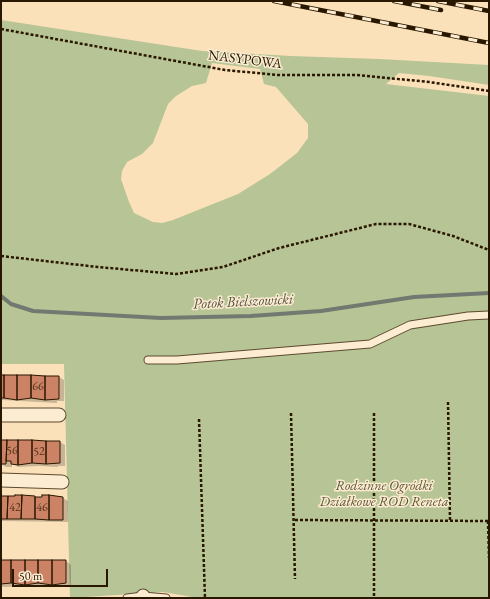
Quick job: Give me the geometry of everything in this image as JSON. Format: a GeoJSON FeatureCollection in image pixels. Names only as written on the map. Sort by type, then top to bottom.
{"type":"FeatureCollection","features":[{"type":"Feature","properties":{"kind":"street"},"geometry":{"type":"LineString","coordinates":[[1,415],[59,415]]}},
{"type":"Feature","properties":{"kind":"street"},"geometry":{"type":"LineString","coordinates":[[1,480],[62,482]]}},
{"type":"Feature","properties":{"kind":"lane"},"geometry":{"type":"LineString","coordinates":[[148,360],[176,360],[370,344],[410,326],[468,316],[489,315]]}},
{"type":"Feature","properties":{"kind":"lane"},"geometry":{"type":"LineString","coordinates":[[127,598],[166,598]]}},
{"type":"Feature","properties":{"kind":"path","name":"NASYPOWA"},"geometry":{"type":"LineString","coordinates":[[1,29],[225,70],[278,75],[356,75],[429,82],[489,91]]}},
{"type":"Feature","properties":{"kind":"path"},"geometry":{"type":"LineString","coordinates":[[1,256],[176,274],[223,266],[279,248],[376,224],[409,224],[453,236],[489,250]]}},
{"type":"Feature","properties":{"kind":"path"},"geometry":{"type":"LineString","coordinates":[[448,402],[450,520]]}},
{"type":"Feature","properties":{"kind":"path"},"geometry":{"type":"LineString","coordinates":[[291,412],[295,520],[295,579]]}},
{"type":"Feature","properties":{"kind":"path"},"geometry":{"type":"LineString","coordinates":[[374,413],[374,598]]}},
{"type":"Feature","properties":{"kind":"path"},"geometry":{"type":"LineString","coordinates":[[199,419],[205,598]]}},
{"type":"Feature","properties":{"kind":"path"},"geometry":{"type":"LineString","coordinates":[[295,520],[488,521],[489,558]]}},
{"type":"Feature","properties":{"kind":"green space","name":"Rodzinne Ogródki Działkowe ROD Reneta"},"geometry":{"type":"Polygon","coordinates":[[[1,20],[202,51],[489,65],[489,85],[399,73],[386,84],[489,96],[489,598],[198,598],[163,592],[70,598],[64,364],[1,364],[1,20]],[[212,63],[206,83],[192,86],[176,96],[168,104],[153,143],[142,154],[127,162],[122,171],[121,179],[134,213],[153,222],[162,223],[173,220],[238,194],[270,174],[297,153],[308,138],[308,124],[276,87],[264,84],[260,69],[212,63]]]}},
{"type":"Feature","properties":{"kind":"building"},"geometry":{"type":"Polygon","coordinates":[[[1,375],[4,375],[4,398],[1,398],[1,375]]]}},
{"type":"Feature","properties":{"kind":"building"},"geometry":{"type":"Polygon","coordinates":[[[4,375],[17,375],[17,400],[4,398],[4,375]]]}},
{"type":"Feature","properties":{"kind":"building"},"geometry":{"type":"Polygon","coordinates":[[[17,375],[31,375],[31,398],[17,400],[17,375]]]}},
{"type":"Feature","properties":{"kind":"building"},"geometry":{"type":"Polygon","coordinates":[[[31,375],[45,376],[45,400],[31,398],[31,375]]]}},
{"type":"Feature","properties":{"kind":"building"},"geometry":{"type":"Polygon","coordinates":[[[45,376],[59,376],[59,399],[45,400],[45,376]]]}},
{"type":"Feature","properties":{"kind":"building"},"geometry":{"type":"Polygon","coordinates":[[[1,440],[7,440],[6,464],[1,464],[1,440]]]}},
{"type":"Feature","properties":{"kind":"building"},"geometry":{"type":"Polygon","coordinates":[[[7,440],[18,440],[18,465],[11,464],[11,461],[6,461],[7,440]]]}},
{"type":"Feature","properties":{"kind":"building"},"geometry":{"type":"Polygon","coordinates":[[[18,440],[32,440],[32,463],[18,465],[18,440]]]}},
{"type":"Feature","properties":{"kind":"building"},"geometry":{"type":"Polygon","coordinates":[[[32,440],[46,441],[46,464],[32,463],[32,440]]]}},
{"type":"Feature","properties":{"kind":"building"},"geometry":{"type":"Polygon","coordinates":[[[46,441],[60,441],[60,463],[46,464],[46,441]]]}},
{"type":"Feature","properties":{"kind":"building"},"geometry":{"type":"Polygon","coordinates":[[[22,495],[21,519],[7,519],[8,496],[22,495]]]}},
{"type":"Feature","properties":{"kind":"building"},"geometry":{"type":"Polygon","coordinates":[[[22,495],[35,496],[35,519],[21,519],[22,495]]]}},
{"type":"Feature","properties":{"kind":"building"},"geometry":{"type":"Polygon","coordinates":[[[42,495],[49,495],[49,520],[35,519],[35,497],[42,497],[42,495]]]}},
{"type":"Feature","properties":{"kind":"building"},"geometry":{"type":"Polygon","coordinates":[[[49,495],[63,497],[63,520],[49,520],[49,495]]]}},
{"type":"Feature","properties":{"kind":"building"},"geometry":{"type":"Polygon","coordinates":[[[1,496],[8,496],[7,519],[1,519],[1,496]]]}},
{"type":"Feature","properties":{"kind":"building"},"geometry":{"type":"Polygon","coordinates":[[[1,560],[11,560],[11,583],[1,584],[1,560]]]}},
{"type":"Feature","properties":{"kind":"building"},"geometry":{"type":"Polygon","coordinates":[[[11,560],[25,560],[25,585],[11,583],[11,560]]]}},
{"type":"Feature","properties":{"kind":"building"},"geometry":{"type":"Polygon","coordinates":[[[25,560],[38,560],[38,583],[25,585],[25,560]]]}},
{"type":"Feature","properties":{"kind":"building"},"geometry":{"type":"Polygon","coordinates":[[[38,560],[52,560],[52,585],[38,583],[38,560]]]}},
{"type":"Feature","properties":{"kind":"building"},"geometry":{"type":"Polygon","coordinates":[[[52,560],[66,560],[66,583],[52,585],[52,560]]]}},
{"type":"Feature","properties":{"kind":"waterway","name":"Potok Bielszowicki"},"geometry":{"type":"LineString","coordinates":[[1,296],[11,304],[33,311],[161,318],[251,316],[321,311],[414,297],[489,293]]}},
{"type":"Feature","properties":{"kind":"railway"},"geometry":{"type":"LineString","coordinates":[[274,1],[489,43]]}},
{"type":"Feature","properties":{"kind":"railway"},"geometry":{"type":"LineString","coordinates":[[394,1],[441,10]]}},
{"type":"Feature","properties":{"kind":"railway"},"geometry":{"type":"LineString","coordinates":[[438,1],[489,11]]}}]}
